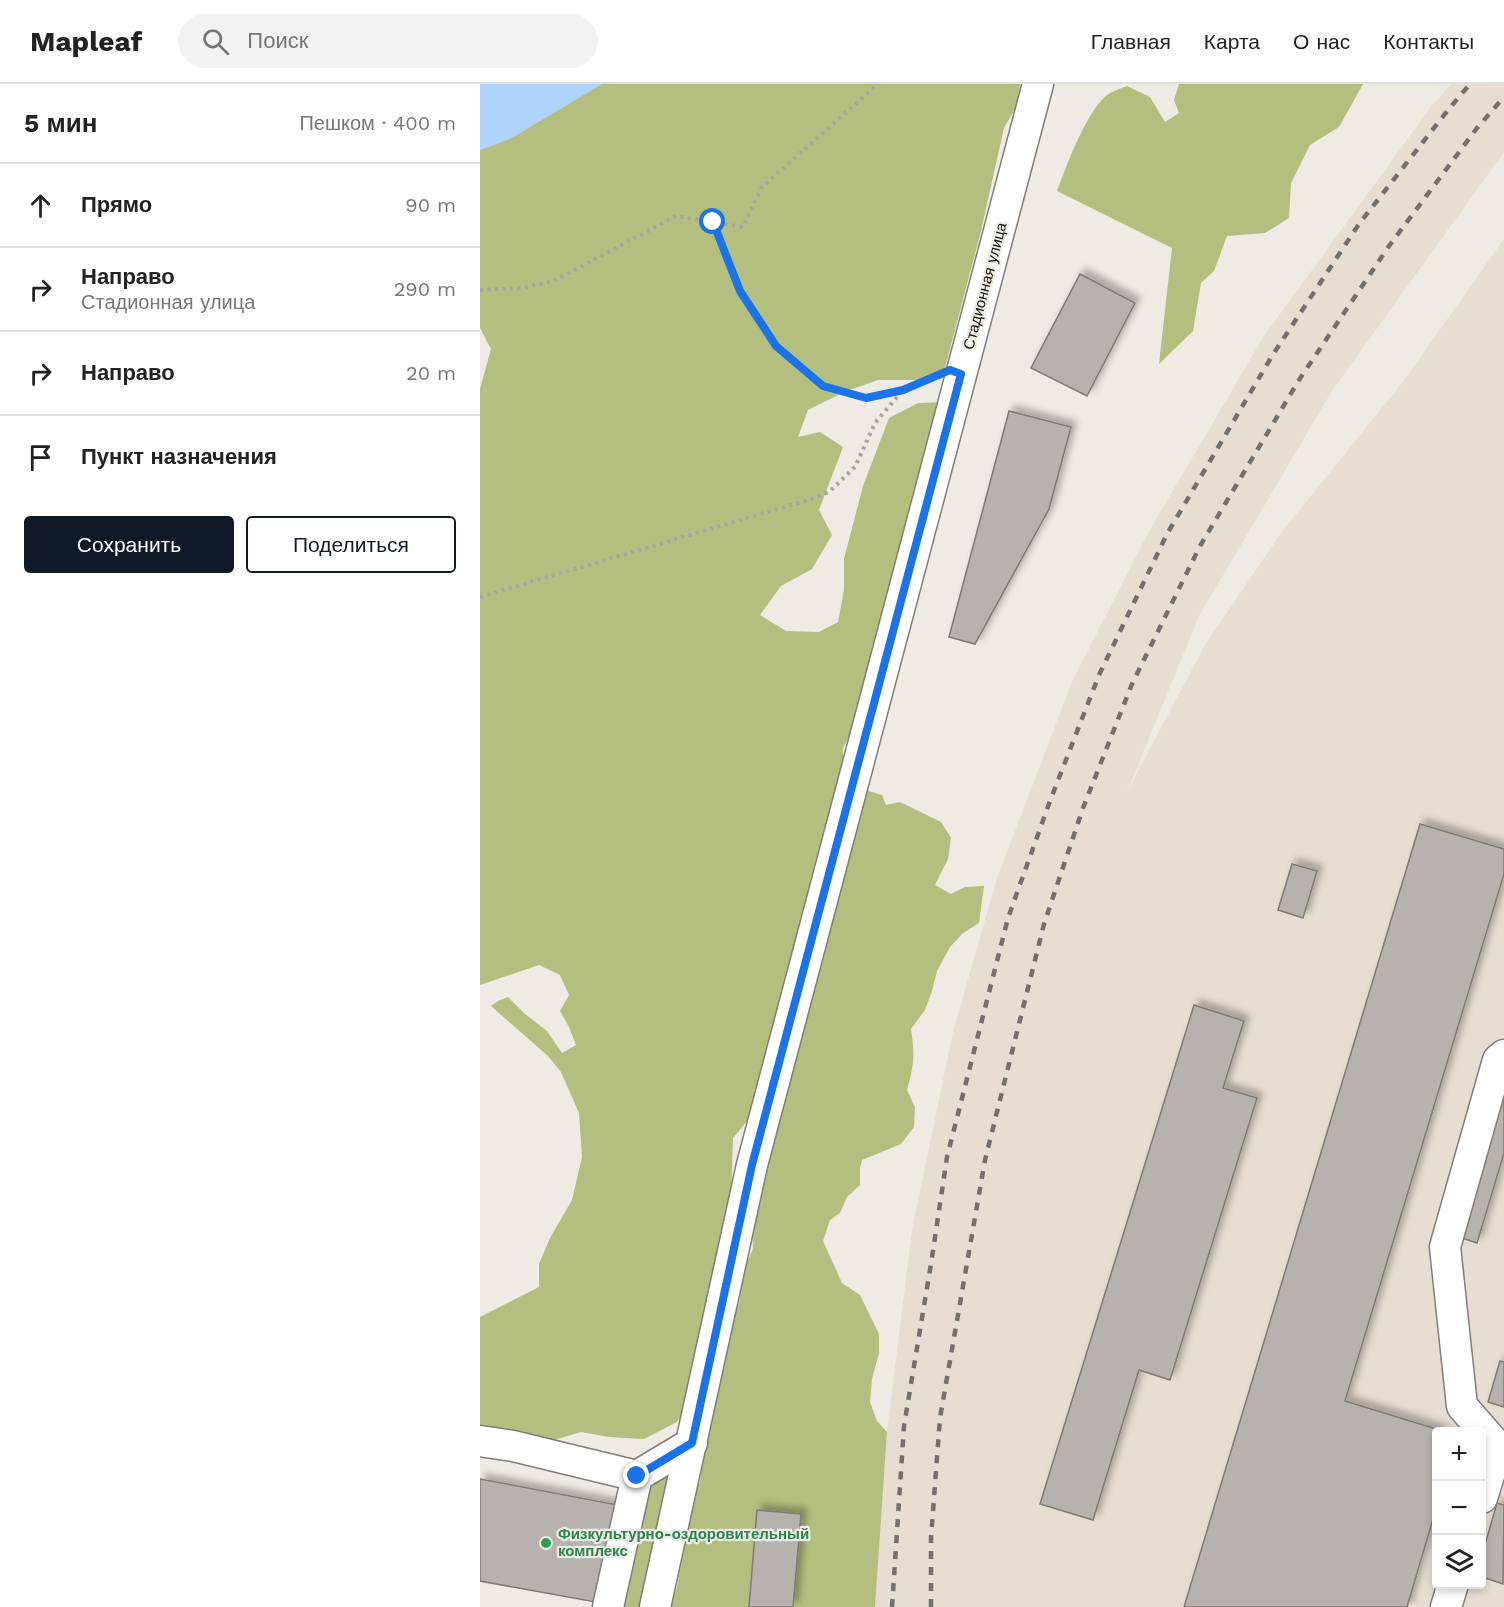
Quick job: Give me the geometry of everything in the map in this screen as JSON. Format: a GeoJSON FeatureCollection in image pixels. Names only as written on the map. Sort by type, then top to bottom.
{"type":"FeatureCollection","features":[{"type":"Feature","properties":{"kind":"street","name":"Стадионная улица"},"geometry":{"type":"LineString","coordinates":[[655,1607],[752,1165],[1038,84]]}},
{"type":"Feature","properties":{"kind":"street"},"geometry":{"type":"LineString","coordinates":[[1486,1485],[1498,1447],[1462,1406],[1445,1247],[1498,1060],[1504,1055]]}},
{"type":"Feature","properties":{"kind":"street"},"geometry":{"type":"LineString","coordinates":[[480,1441],[513,1446],[637,1476],[692,1443]]}},
{"type":"Feature","properties":{"kind":"street"},"geometry":{"type":"LineString","coordinates":[[608,1607],[637,1476]]}},
{"type":"Feature","properties":{"kind":"street"},"geometry":{"type":"LineString","coordinates":[[1446,1607],[1451,1589]]}},
{"type":"Feature","properties":{"kind":"path"},"geometry":{"type":"LineString","coordinates":[[480,290],[521,288],[554,281],[676,216],[742,227],[762,187],[878,84]]}},
{"type":"Feature","properties":{"kind":"path"},"geometry":{"type":"LineString","coordinates":[[713,222],[740,291],[776,346],[823,386],[866,398],[903,390],[950,370],[961,374]]}},
{"type":"Feature","properties":{"kind":"path"},"geometry":{"type":"LineString","coordinates":[[480,597],[829,492],[855,467],[875,423],[903,390]]}},
{"type":"Feature","properties":{"kind":"shaded area"},"geometry":{"type":"Polygon","coordinates":[[[1451,84],[1504,84],[1504,152],[1332,391],[1199,616],[1127,792],[1205,645],[1281,533],[1402,383],[1504,239],[1504,1607],[875,1607],[887,1432],[912,1230],[953,1032],[997,878],[1072,682],[1148,533],[1264,336],[1433,104],[1451,84]]]}},
{"type":"Feature","properties":{"kind":"green space"},"geometry":{"type":"Polygon","coordinates":[[[580,84],[1020,84],[1017,105],[1004,128],[981,231],[942,379],[878,380],[844,392],[808,410],[798,437],[820,432],[843,447],[819,510],[832,535],[812,569],[781,586],[760,615],[786,631],[819,632],[838,622],[844,590],[844,559],[863,486],[889,418],[918,403],[944,402],[858,720],[843,748],[843,791],[753,1114],[733,1138],[731,1198],[697,1393],[677,1422],[644,1439],[609,1437],[581,1432],[544,1443],[503,1429],[480,1449],[480,1317],[539,1287],[539,1264],[550,1238],[572,1200],[582,1157],[579,1113],[561,1072],[548,1056],[491,1006],[508,997],[547,1031],[562,1053],[576,1045],[560,1011],[569,995],[560,975],[539,965],[480,985],[480,389],[491,349],[480,328],[480,141],[580,84]]]}},
{"type":"Feature","properties":{"kind":"green space"},"geometry":{"type":"Polygon","coordinates":[[[1179,84],[1363,84],[1339,127],[1310,145],[1291,183],[1289,218],[1265,233],[1227,236],[1214,271],[1201,283],[1193,331],[1159,364],[1172,248],[1057,191],[1086,123],[1102,100],[1110,93],[1127,86],[1150,97],[1165,122],[1179,113],[1174,100],[1179,84]]]}},
{"type":"Feature","properties":{"kind":"green space"},"geometry":{"type":"Polygon","coordinates":[[[862,789],[882,795],[886,805],[900,802],[941,822],[951,838],[948,859],[935,885],[951,894],[965,887],[984,886],[979,923],[963,933],[950,947],[937,971],[925,1010],[911,1029],[913,1060],[907,1090],[915,1107],[914,1127],[901,1144],[862,1160],[860,1185],[847,1197],[840,1213],[830,1220],[823,1241],[842,1283],[860,1295],[879,1334],[879,1353],[872,1379],[870,1402],[877,1421],[887,1432],[875,1607],[670,1607],[677,1587],[688,1529],[688,1503],[700,1482],[709,1403],[721,1378],[729,1345],[730,1326],[739,1304],[745,1266],[753,1249],[752,1223],[759,1205],[759,1170],[772,1150],[780,1123],[779,1110],[862,789]]]}},
{"type":"Feature","properties":{"kind":"green space"},"geometry":{"type":"Polygon","coordinates":[[[678,1468],[648,1607],[623,1607],[646,1496],[660,1473],[678,1468]]]}},
{"type":"Feature","properties":{"kind":"water"},"geometry":{"type":"Polygon","coordinates":[[[480,84],[602,84],[510,139],[480,150],[480,84]]]}},
{"type":"Feature","properties":{"kind":"building"},"geometry":{"type":"Polygon","coordinates":[[[1080,274],[1135,303],[1087,396],[1031,368],[1080,274]]]}},
{"type":"Feature","properties":{"kind":"building"},"geometry":{"type":"Polygon","coordinates":[[[1009,411],[1071,427],[1049,509],[975,644],[949,637],[1009,411]]]}},
{"type":"Feature","properties":{"kind":"building"},"geometry":{"type":"Polygon","coordinates":[[[1420,824],[1504,849],[1504,874],[1345,1401],[1432,1428],[1432,1523],[1407,1607],[1184,1607],[1420,824]]]}},
{"type":"Feature","properties":{"kind":"building"},"geometry":{"type":"Polygon","coordinates":[[[1292,864],[1317,871],[1303,918],[1278,910],[1292,864]]]}},
{"type":"Feature","properties":{"kind":"building"},"geometry":{"type":"Polygon","coordinates":[[[1194,1005],[1244,1021],[1223,1088],[1257,1098],[1170,1380],[1139,1370],[1093,1520],[1040,1504],[1194,1005]]]}},
{"type":"Feature","properties":{"kind":"building"},"geometry":{"type":"Polygon","coordinates":[[[1504,1089],[1504,1153],[1477,1243],[1456,1236],[1504,1089]]]}},
{"type":"Feature","properties":{"kind":"building"},"geometry":{"type":"Polygon","coordinates":[[[1500,1361],[1504,1362],[1504,1407],[1488,1402],[1500,1361]]]}},
{"type":"Feature","properties":{"kind":"building","name":"Физкультурно-оздоровительный комплекс"},"geometry":{"type":"Polygon","coordinates":[[[480,1479],[618,1505],[601,1603],[480,1581],[480,1479]]]}},
{"type":"Feature","properties":{"kind":"building"},"geometry":{"type":"Polygon","coordinates":[[[1497,1503],[1504,1505],[1503,1584],[1486,1578],[1486,1541],[1497,1503]]]}},
{"type":"Feature","properties":{"kind":"building"},"geometry":{"type":"Polygon","coordinates":[[[757,1510],[801,1514],[793,1607],[749,1607],[757,1510]]]}},
{"type":"Feature","properties":{"kind":"railway"},"geometry":{"type":"LineString","coordinates":[[892,1607],[904,1426],[947,1157],[1008,918],[1050,801],[1099,675],[1167,534],[1272,356],[1359,224],[1470,84]]}},
{"type":"Feature","properties":{"kind":"railway"},"geometry":{"type":"LineString","coordinates":[[931,1607],[931,1538],[940,1418],[985,1160],[1044,924],[1083,808],[1132,684],[1200,546],[1299,380],[1389,246],[1477,128],[1504,97]]}},
{"type":"Feature","properties":{"kind":"place","name":"Физкультурно-оздоровительный комплекс"},"geometry":{"type":"Point","coordinates":[546,1543]}},
{"type":"Feature","properties":{"kind":"route"},"geometry":{"type":"LineString","coordinates":[[637,1476],[692,1443],[752,1165],[961,374],[950,370],[903,390],[866,398],[823,386],[776,346],[740,291],[713,222]]}}]}
